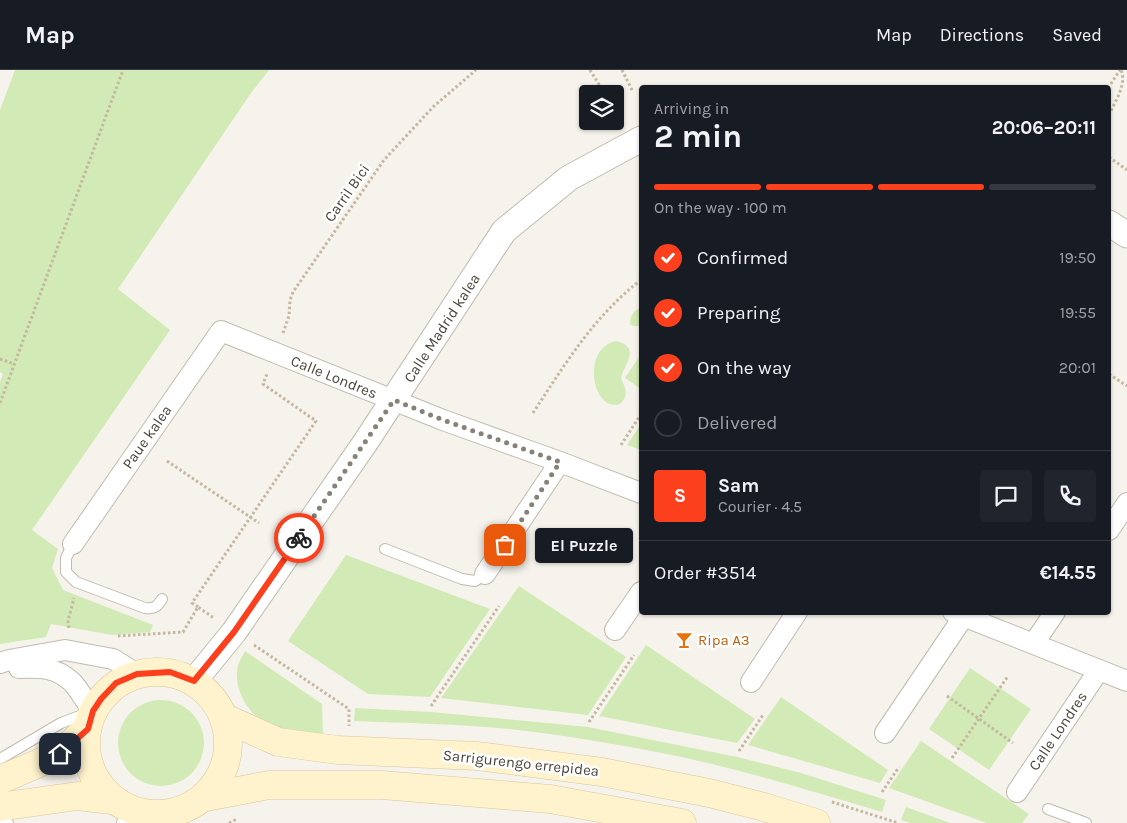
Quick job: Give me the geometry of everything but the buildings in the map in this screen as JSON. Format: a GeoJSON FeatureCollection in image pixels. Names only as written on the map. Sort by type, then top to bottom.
{"type":"FeatureCollection","features":[{"type":"Feature","properties":{"kind":"main road"},"geometry":{"type":"LineString","coordinates":[[0,780],[60,754],[90,720],[101,699],[116,683],[137,674],[170,672],[194,681],[213,697],[225,718],[230,740],[227,762],[220,780],[206,796],[182,811],[153,815],[122,814],[77,796],[0,808]]}},
{"type":"Feature","properties":{"kind":"main road","name":"Sarrigurengo errepidea"},"geometry":{"type":"LineString","coordinates":[[225,718],[278,742],[338,750],[477,756],[602,772],[709,793],[816,823]]}},
{"type":"Feature","properties":{"kind":"main road"},"geometry":{"type":"LineString","coordinates":[[90,720],[87,761],[99,786],[122,814]]}},
{"type":"Feature","properties":{"kind":"main road"},"geometry":{"type":"LineString","coordinates":[[206,796],[269,785],[382,785],[550,799],[682,823]]}},
{"type":"Feature","properties":{"kind":"street","name":"Calle Madrid kalea"},"geometry":{"type":"LineString","coordinates":[[194,681],[234,632],[394,400],[504,231],[569,178],[639,140]]}},
{"type":"Feature","properties":{"kind":"street"},"geometry":{"type":"LineString","coordinates":[[1111,224],[1127,235]]}},
{"type":"Feature","properties":{"kind":"street","name":"Calle Londres"},"geometry":{"type":"LineString","coordinates":[[221,331],[443,420],[639,492]]}},
{"type":"Feature","properties":{"kind":"street","name":"Paue kalea"},"geometry":{"type":"LineString","coordinates":[[73,544],[221,331]]}},
{"type":"Feature","properties":{"kind":"street"},"geometry":{"type":"LineString","coordinates":[[485,574],[560,462]]}},
{"type":"Feature","properties":{"kind":"street"},"geometry":{"type":"LineString","coordinates":[[1111,527],[1127,503]]}},
{"type":"Feature","properties":{"kind":"street"},"geometry":{"type":"LineString","coordinates":[[615,630],[639,595]]}},
{"type":"Feature","properties":{"kind":"street"},"geometry":{"type":"LineString","coordinates":[[751,682],[795,615]]}},
{"type":"Feature","properties":{"kind":"street"},"geometry":{"type":"LineString","coordinates":[[885,733],[957,615]]}},
{"type":"Feature","properties":{"kind":"street"},"geometry":{"type":"LineString","coordinates":[[961,615],[1127,681]]}},
{"type":"Feature","properties":{"kind":"street"},"geometry":{"type":"LineString","coordinates":[[1034,644],[1053,615]]}},
{"type":"Feature","properties":{"kind":"street"},"geometry":{"type":"LineString","coordinates":[[0,663],[65,650],[113,660],[137,674]]}},
{"type":"Feature","properties":{"kind":"street"},"geometry":{"type":"LineString","coordinates":[[0,670],[41,667],[55,671],[72,682],[90,720]]}},
{"type":"Feature","properties":{"kind":"street","name":"Calle Londres"},"geometry":{"type":"LineString","coordinates":[[1017,792],[1099,670]]}},
{"type":"Feature","properties":{"kind":"lane"},"geometry":{"type":"LineString","coordinates":[[73,544],[66,558],[66,572],[76,582],[145,608],[152,609],[158,606],[162,600]]}},
{"type":"Feature","properties":{"kind":"lane"},"geometry":{"type":"LineString","coordinates":[[385,549],[462,579],[475,581],[485,574]]}},
{"type":"Feature","properties":{"kind":"lane"},"geometry":{"type":"LineString","coordinates":[[0,759],[61,723],[90,720]]}},
{"type":"Feature","properties":{"kind":"lane"},"geometry":{"type":"LineString","coordinates":[[1048,809],[1086,823]]}},
{"type":"Feature","properties":{"kind":"lane"},"geometry":{"type":"LineString","coordinates":[[0,821],[8,823]]}},
{"type":"Feature","properties":{"kind":"path"},"geometry":{"type":"LineString","coordinates":[[0,403],[123,70]]}},
{"type":"Feature","properties":{"kind":"path","name":"Carril Bici"},"geometry":{"type":"LineString","coordinates":[[276,353],[289,316],[290,300],[293,292],[358,196],[384,160],[409,132],[433,107],[476,70]]}},
{"type":"Feature","properties":{"kind":"path"},"geometry":{"type":"LineString","coordinates":[[590,70],[599,85]]}},
{"type":"Feature","properties":{"kind":"path"},"geometry":{"type":"LineString","coordinates":[[622,70],[633,92]]}},
{"type":"Feature","properties":{"kind":"path"},"geometry":{"type":"LineString","coordinates":[[1110,85],[1120,70],[1123,82],[1111,110]]}},
{"type":"Feature","properties":{"kind":"path"},"geometry":{"type":"LineString","coordinates":[[1111,158],[1127,170]]}},
{"type":"Feature","properties":{"kind":"path"},"geometry":{"type":"LineString","coordinates":[[533,413],[592,327],[611,305],[639,282]]}},
{"type":"Feature","properties":{"kind":"path"},"geometry":{"type":"LineString","coordinates":[[198,607],[192,603],[316,421],[263,384],[276,353]]}},
{"type":"Feature","properties":{"kind":"path"},"geometry":{"type":"LineString","coordinates":[[0,359],[14,364]]}},
{"type":"Feature","properties":{"kind":"path"},"geometry":{"type":"LineString","coordinates":[[1111,375],[1127,386]]}},
{"type":"Feature","properties":{"kind":"path"},"geometry":{"type":"LineString","coordinates":[[621,446],[639,417]]}},
{"type":"Feature","properties":{"kind":"path"},"geometry":{"type":"LineString","coordinates":[[167,461],[259,523]]}},
{"type":"Feature","properties":{"kind":"path"},"geometry":{"type":"LineString","coordinates":[[70,631],[68,620],[74,597]]}},
{"type":"Feature","properties":{"kind":"path"},"geometry":{"type":"LineString","coordinates":[[431,706],[499,606]]}},
{"type":"Feature","properties":{"kind":"path"},"geometry":{"type":"LineString","coordinates":[[589,722],[634,655]]}},
{"type":"Feature","properties":{"kind":"path"},"geometry":{"type":"LineString","coordinates":[[952,758],[1008,676]]}},
{"type":"Feature","properties":{"kind":"path"},"geometry":{"type":"LineString","coordinates":[[947,696],[1013,743]]}},
{"type":"Feature","properties":{"kind":"path"},"geometry":{"type":"LineString","coordinates":[[738,751],[763,715]]}},
{"type":"Feature","properties":{"kind":"path"},"geometry":{"type":"LineString","coordinates":[[882,792],[899,767]]}},
{"type":"Feature","properties":{"kind":"green space"},"geometry":{"type":"Polygon","coordinates":[[[15,70],[269,70],[251,93],[118,289],[170,330],[32,530],[58,549],[52,568],[63,590],[153,625],[150,632],[112,635],[51,624],[46,637],[0,644],[0,382],[3,374],[0,372],[0,110],[15,70]]]}},
{"type":"Feature","properties":{"kind":"green space"},"geometry":{"type":"Polygon","coordinates":[[[639,309],[639,326],[630,324],[634,311],[639,309]]]}},
{"type":"Feature","properties":{"kind":"green space"},"geometry":{"type":"Polygon","coordinates":[[[616,341],[628,347],[630,352],[621,378],[626,391],[625,397],[620,404],[611,404],[603,399],[597,390],[594,379],[594,367],[598,355],[605,346],[616,341]]]}},
{"type":"Feature","properties":{"kind":"green space"},"geometry":{"type":"Polygon","coordinates":[[[639,357],[639,388],[625,378],[639,357]]]}},
{"type":"Feature","properties":{"kind":"green space"},"geometry":{"type":"Polygon","coordinates":[[[639,427],[639,449],[627,445],[639,427]]]}},
{"type":"Feature","properties":{"kind":"green space"},"geometry":{"type":"Polygon","coordinates":[[[346,555],[490,609],[430,697],[368,694],[288,641],[346,555]]]}},
{"type":"Feature","properties":{"kind":"green space"},"geometry":{"type":"Polygon","coordinates":[[[519,586],[626,657],[588,715],[441,698],[519,586]]]}},
{"type":"Feature","properties":{"kind":"green space"},"geometry":{"type":"Polygon","coordinates":[[[646,645],[755,719],[737,743],[599,716],[646,645]]]}},
{"type":"Feature","properties":{"kind":"green space"},"geometry":{"type":"Polygon","coordinates":[[[245,651],[322,704],[323,736],[281,728],[265,722],[249,709],[241,695],[237,680],[238,665],[245,651]]]}},
{"type":"Feature","properties":{"kind":"green space"},"geometry":{"type":"Polygon","coordinates":[[[970,668],[1031,709],[989,770],[929,729],[970,668]]]}},
{"type":"Feature","properties":{"kind":"green space"},"geometry":{"type":"Polygon","coordinates":[[[781,697],[888,770],[880,783],[748,745],[781,697]]]}},
{"type":"Feature","properties":{"kind":"green space"},"geometry":{"type":"Polygon","coordinates":[[[161,700],[177,704],[191,713],[200,727],[204,743],[200,759],[191,773],[177,782],[161,786],[145,782],[131,773],[122,759],[118,743],[122,727],[131,713],[145,704],[161,700]]]}},
{"type":"Feature","properties":{"kind":"green space"},"geometry":{"type":"Polygon","coordinates":[[[355,708],[431,712],[588,727],[737,757],[801,773],[886,800],[882,812],[729,768],[677,756],[572,737],[490,727],[354,721],[355,708]]]}},
{"type":"Feature","properties":{"kind":"green space"},"geometry":{"type":"Polygon","coordinates":[[[921,741],[1029,814],[1022,823],[987,823],[889,788],[921,741]]]}},
{"type":"Feature","properties":{"kind":"green space"},"geometry":{"type":"Polygon","coordinates":[[[906,807],[950,823],[910,823],[901,820],[906,807]]]}},
{"type":"Feature","properties":{"kind":"way so far"},"geometry":{"type":"LineString","coordinates":[[299,538],[394,400],[443,420],[560,462],[505,545]]}},
{"type":"Feature","properties":{"kind":"place","name":"El Puzzle"},"geometry":{"type":"Point","coordinates":[505,545]}},
{"type":"Feature","properties":{"kind":"place","name":"Ripa A3"},"geometry":{"type":"Point","coordinates":[684,640]}},
{"type":"Feature","properties":{"kind":"route"},"geometry":{"type":"LineString","coordinates":[[60,754],[88,729],[93,711],[116,683],[137,674],[170,672],[194,681],[234,632],[299,538]]}}]}
